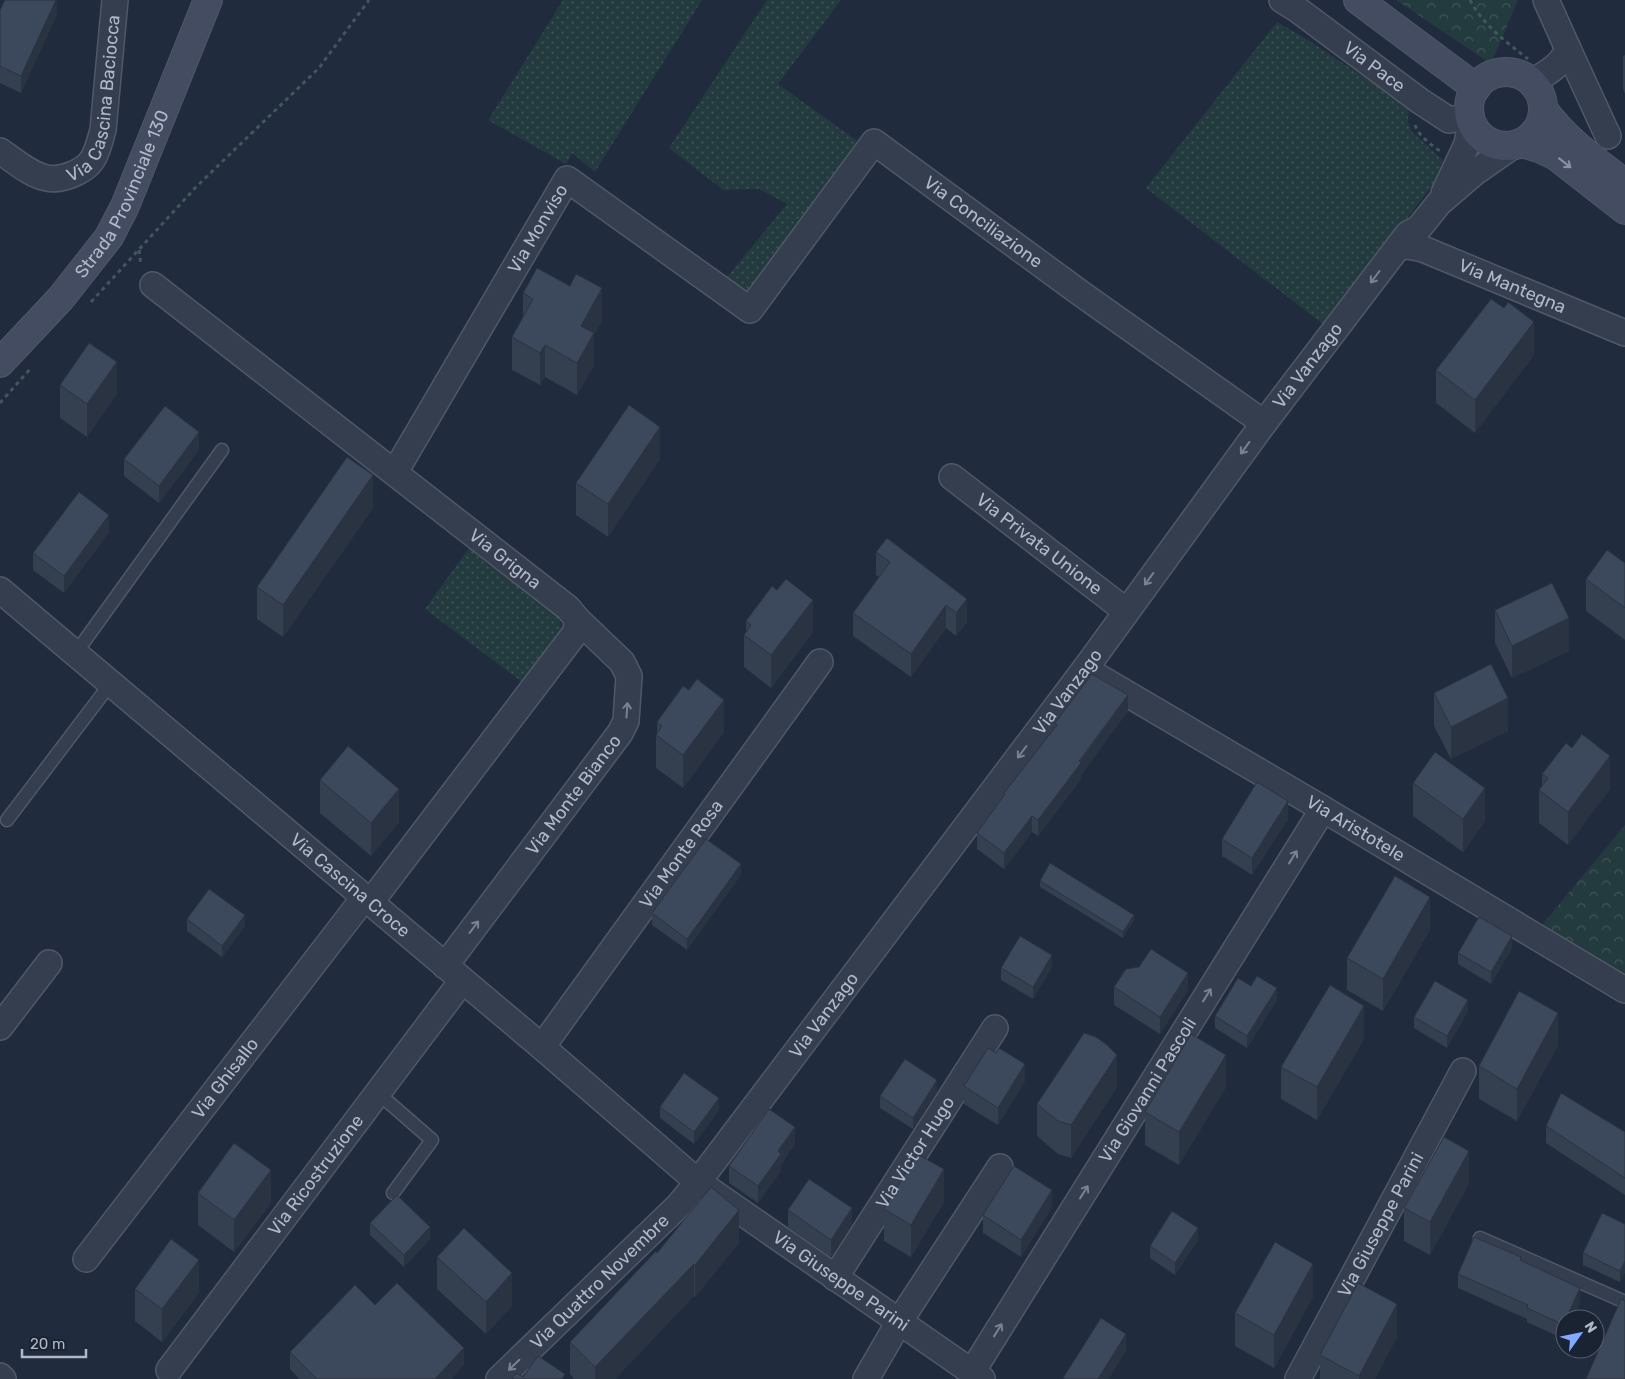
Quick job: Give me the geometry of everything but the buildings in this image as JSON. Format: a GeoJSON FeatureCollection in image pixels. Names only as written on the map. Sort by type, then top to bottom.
{"type":"FeatureCollection","features":[{"type":"Feature","properties":{"kind":"street","name":"Via Cascina Baciocca"},"geometry":{"type":"LineString","coordinates":[[0,151],[47,179],[59,179],[72,174],[92,161],[103,130],[115,0]]}},
{"type":"Feature","properties":{"kind":"street","name":"Strada Provinciale 130"},"geometry":{"type":"LineString","coordinates":[[0,363],[60,298],[109,237],[125,206],[208,0]]}},
{"type":"Feature","properties":{"kind":"street","name":"Via Pace"},"geometry":{"type":"LineString","coordinates":[[1282,0],[1449,120],[1471,119]]}},
{"type":"Feature","properties":{"kind":"street"},"geometry":{"type":"LineString","coordinates":[[1358,0],[1476,88]]}},
{"type":"Feature","properties":{"kind":"street"},"geometry":{"type":"LineString","coordinates":[[1546,0],[1608,136]]}},
{"type":"Feature","properties":{"kind":"street"},"geometry":{"type":"LineString","coordinates":[[1568,49],[1560,63],[1539,78],[1508,72],[1484,79],[1476,88],[1471,98],[1469,110],[1471,119],[1477,131],[1484,139],[1494,144],[1505,146],[1518,144],[1539,148],[1556,156],[1625,210]]}},
{"type":"Feature","properties":{"kind":"street"},"geometry":{"type":"LineString","coordinates":[[1439,203],[1474,173],[1535,132],[1540,125],[1543,109],[1542,99],[1538,90],[1539,78]]}},
{"type":"Feature","properties":{"kind":"street"},"geometry":{"type":"LineString","coordinates":[[1543,109],[1560,131],[1573,143],[1625,184]]}},
{"type":"Feature","properties":{"kind":"street"},"geometry":{"type":"LineString","coordinates":[[1421,238],[1467,144],[1471,119]]}},
{"type":"Feature","properties":{"kind":"street","name":"Via Conciliazione"},"geometry":{"type":"LineString","coordinates":[[750,310],[874,142],[1083,295],[1264,423]]}},
{"type":"Feature","properties":{"kind":"street","name":"Via Monviso"},"geometry":{"type":"LineString","coordinates":[[395,472],[567,179],[750,310]]}},
{"type":"Feature","properties":{"kind":"street","name":"Via Mantegna"},"geometry":{"type":"LineString","coordinates":[[1398,247],[1408,246],[1421,238],[1625,333]]}},
{"type":"Feature","properties":{"kind":"street","name":"Via Vanzago"},"geometry":{"type":"LineString","coordinates":[[698,1182],[1085,669],[1264,423],[1398,247]]}},
{"type":"Feature","properties":{"kind":"street","name":"Via Grigna"},"geometry":{"type":"LineString","coordinates":[[153,285],[568,608],[577,619]]}},
{"type":"Feature","properties":{"kind":"street","name":"Via Privata Unione"},"geometry":{"type":"LineString","coordinates":[[952,477],[1126,611]]}},
{"type":"Feature","properties":{"kind":"street","name":"Via Cascina Croce"},"geometry":{"type":"LineString","coordinates":[[0,590],[542,1047],[698,1182]]}},
{"type":"Feature","properties":{"kind":"street"},"geometry":{"type":"LineString","coordinates":[[367,900],[576,632],[577,619]]}},
{"type":"Feature","properties":{"kind":"street","name":"Via Monte Bianco"},"geometry":{"type":"LineString","coordinates":[[453,973],[620,733],[626,721],[629,676],[622,662],[577,619]]}},
{"type":"Feature","properties":{"kind":"street","name":"Via Monte Rosa"},"geometry":{"type":"LineString","coordinates":[[542,1047],[820,662]]}},
{"type":"Feature","properties":{"kind":"street","name":"Via Aristotele"},"geometry":{"type":"LineString","coordinates":[[1085,669],[1625,990]]}},
{"type":"Feature","properties":{"kind":"street","name":"Via Giovanni Pascoli"},"geometry":{"type":"LineString","coordinates":[[977,1375],[1323,809]]}},
{"type":"Feature","properties":{"kind":"street","name":"Via Ghisallo"},"geometry":{"type":"LineString","coordinates":[[86,1259],[367,900]]}},
{"type":"Feature","properties":{"kind":"street"},"geometry":{"type":"LineString","coordinates":[[0,1027],[49,963]]}},
{"type":"Feature","properties":{"kind":"street","name":"Via Ricostruzione"},"geometry":{"type":"LineString","coordinates":[[169,1370],[378,1092],[453,973]]}},
{"type":"Feature","properties":{"kind":"street","name":"Via Victor Hugo"},"geometry":{"type":"LineString","coordinates":[[836,1278],[995,1028]]}},
{"type":"Feature","properties":{"kind":"street","name":"Via Giuseppe Parini"},"geometry":{"type":"LineString","coordinates":[[1298,1379],[1463,1070]]}},
{"type":"Feature","properties":{"kind":"street"},"geometry":{"type":"LineString","coordinates":[[866,1379],[899,1322],[1000,1167]]}},
{"type":"Feature","properties":{"kind":"street","name":"Via Giuseppe Parini"},"geometry":{"type":"LineString","coordinates":[[698,1182],[977,1375]]}},
{"type":"Feature","properties":{"kind":"street","name":"Via Quattro Novembre"},"geometry":{"type":"LineString","coordinates":[[499,1379],[679,1205],[698,1182]]}},
{"type":"Feature","properties":{"kind":"street"},"geometry":{"type":"LineString","coordinates":[[0,1376],[3,1379]]}},
{"type":"Feature","properties":{"kind":"lane"},"geometry":{"type":"LineString","coordinates":[[75,654],[222,450]]}},
{"type":"Feature","properties":{"kind":"lane"},"geometry":{"type":"LineString","coordinates":[[7,820],[110,683]]}},
{"type":"Feature","properties":{"kind":"lane"},"geometry":{"type":"LineString","coordinates":[[378,1092],[432,1140],[393,1193]]}},
{"type":"Feature","properties":{"kind":"lane"},"geometry":{"type":"LineString","coordinates":[[1480,1238],[1625,1302]]}},
{"type":"Feature","properties":{"kind":"path"},"geometry":{"type":"LineString","coordinates":[[86,308],[196,187],[319,68],[369,0]]}},
{"type":"Feature","properties":{"kind":"path"},"geometry":{"type":"LineString","coordinates":[[1470,0],[1477,13],[1539,78]]}},
{"type":"Feature","properties":{"kind":"path"},"geometry":{"type":"LineString","coordinates":[[0,403],[33,366]]}},
{"type":"Feature","properties":{"kind":"green space"},"geometry":{"type":"Polygon","coordinates":[[[563,0],[702,0],[595,172],[572,153],[566,164],[488,120],[563,0]]]}},
{"type":"Feature","properties":{"kind":"green space"},"geometry":{"type":"Polygon","coordinates":[[[767,0],[841,0],[778,84],[860,143],[751,290],[740,289],[726,278],[787,204],[759,189],[723,190],[669,148],[767,0]]]}},
{"type":"Feature","properties":{"kind":"green space"},"geometry":{"type":"Polygon","coordinates":[[[1396,0],[1518,0],[1491,64],[1396,0]]]}},
{"type":"Feature","properties":{"kind":"green space"},"geometry":{"type":"Polygon","coordinates":[[[1277,22],[1305,38],[1409,107],[1408,122],[1411,131],[1443,160],[1434,183],[1328,324],[1320,322],[1146,188],[1277,22]]]}},
{"type":"Feature","properties":{"kind":"green space"},"geometry":{"type":"Polygon","coordinates":[[[469,548],[559,618],[562,630],[522,682],[425,609],[469,548]]]}},
{"type":"Feature","properties":{"kind":"green space"},"geometry":{"type":"Polygon","coordinates":[[[1625,825],[1625,975],[1542,925],[1625,825]]]}}]}
